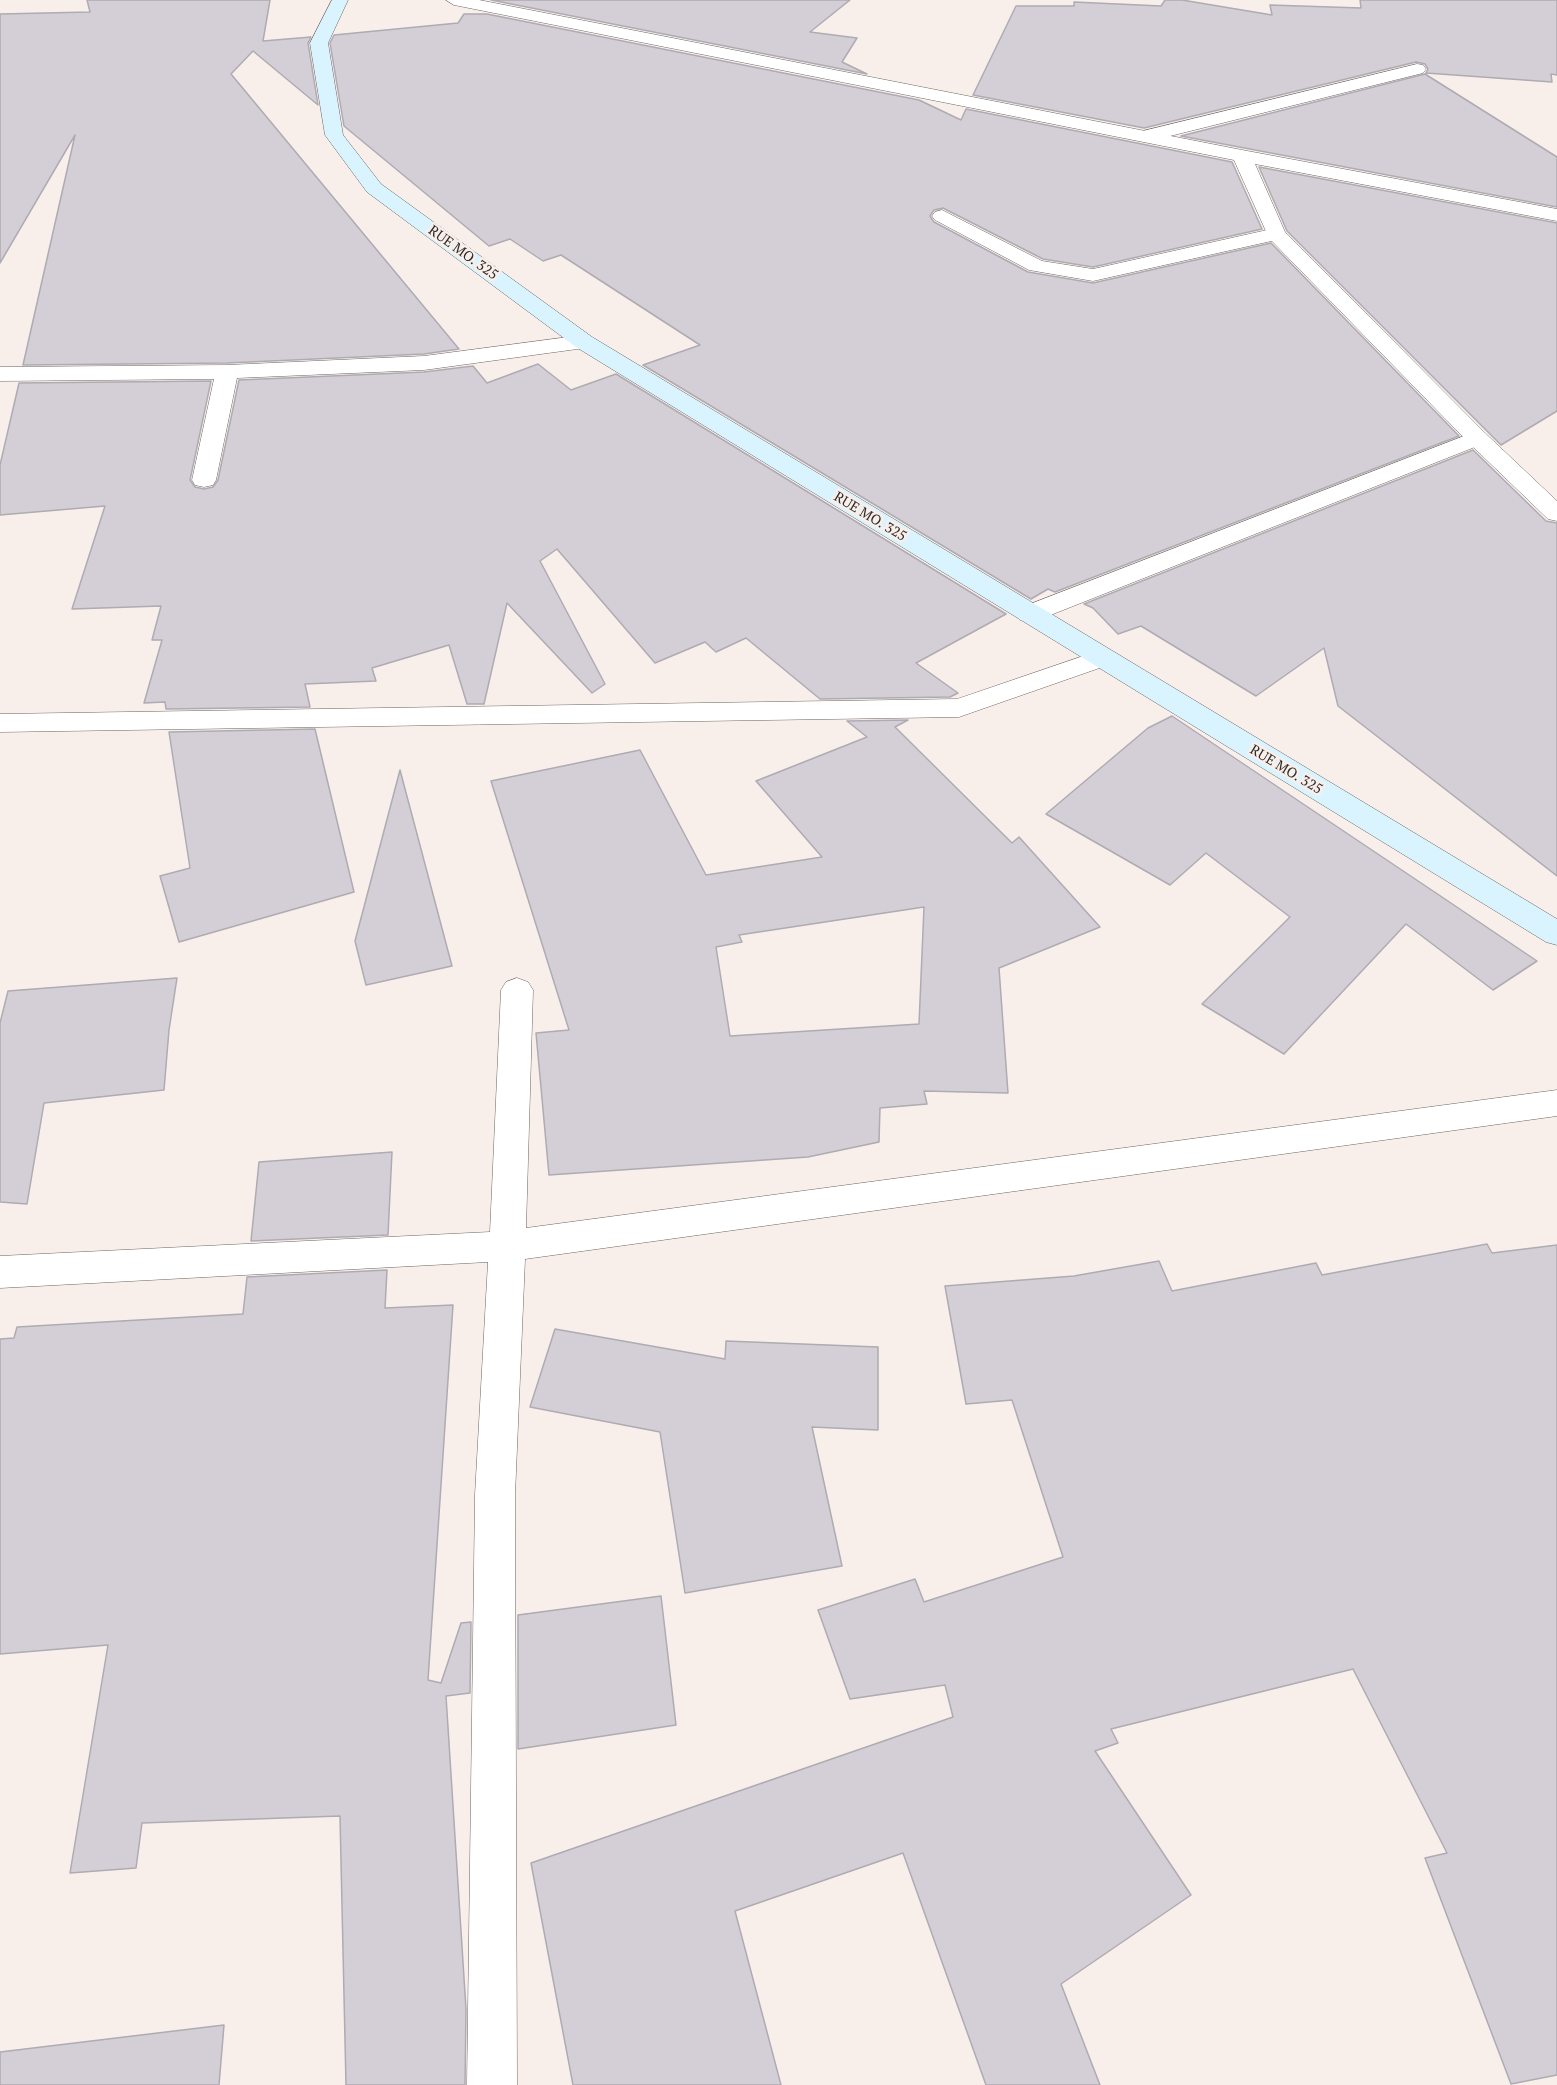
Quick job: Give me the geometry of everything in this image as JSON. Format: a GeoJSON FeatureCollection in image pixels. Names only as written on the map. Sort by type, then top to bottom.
{"type":"FeatureCollection","features":[{"type":"Feature","properties":{"kind":"street","name":"RUE MO. 325"},"geometry":{"type":"LineString","coordinates":[[340,0],[320,43],[334,135],[374,188],[584,342],[1557,934]]}},
{"type":"Feature","properties":{"kind":"street"},"geometry":{"type":"LineString","coordinates":[[454,0],[1242,156],[1557,215]]}},
{"type":"Feature","properties":{"kind":"street"},"geometry":{"type":"LineString","coordinates":[[1146,136],[1417,69]]}},
{"type":"Feature","properties":{"kind":"street"},"geometry":{"type":"LineString","coordinates":[[1242,156],[1276,234],[1476,438],[1557,514]]}},
{"type":"Feature","properties":{"kind":"street"},"geometry":{"type":"LineString","coordinates":[[942,216],[1036,266],[1093,275],[1276,234]]}},
{"type":"Feature","properties":{"kind":"street"},"geometry":{"type":"LineString","coordinates":[[0,374],[227,372],[424,363],[584,342]]}},
{"type":"Feature","properties":{"kind":"street"},"geometry":{"type":"LineString","coordinates":[[204,480],[227,372]]}},
{"type":"Feature","properties":{"kind":"street"},"geometry":{"type":"LineString","coordinates":[[1029,614],[1476,438]]}},
{"type":"Feature","properties":{"kind":"street"},"geometry":{"type":"LineString","coordinates":[[0,723],[959,708],[1101,658]]}},
{"type":"Feature","properties":{"kind":"street"},"geometry":{"type":"LineString","coordinates":[[492,2085],[495,1495],[517,990]]}},
{"type":"Feature","properties":{"kind":"street"},"geometry":{"type":"LineString","coordinates":[[0,1272],[507,1246],[1557,1103]]}},
{"type":"Feature","properties":{"kind":"building"},"geometry":{"type":"Polygon","coordinates":[[[87,0],[270,0],[263,41],[311,37],[308,43],[318,105],[253,51],[231,74],[459,349],[424,354],[227,363],[23,365],[75,135],[0,263],[0,14],[90,12],[87,0]]]}},
{"type":"Feature","properties":{"kind":"building"},"geometry":{"type":"Polygon","coordinates":[[[491,0],[850,0],[810,32],[857,38],[842,62],[867,74],[491,0]]]}},
{"type":"Feature","properties":{"kind":"building"},"geometry":{"type":"Polygon","coordinates":[[[1165,0],[1182,0],[1272,15],[1270,5],[1361,8],[1360,0],[1557,0],[1557,75],[1551,74],[1552,82],[1426,73],[1428,69],[1425,64],[1416,62],[1144,128],[973,95],[1016,6],[1074,6],[1074,2],[1161,6],[1165,0]]]}},
{"type":"Feature","properties":{"kind":"building"},"geometry":{"type":"Polygon","coordinates":[[[464,14],[487,14],[919,100],[961,120],[966,109],[1232,162],[1262,229],[1093,267],[1043,259],[943,208],[934,210],[930,216],[934,222],[1028,272],[1093,283],[1271,243],[1459,436],[1055,592],[1048,589],[1031,599],[643,365],[700,345],[561,255],[543,261],[510,239],[489,246],[344,126],[330,43],[334,35],[458,23],[464,14]]]}},
{"type":"Feature","properties":{"kind":"building"},"geometry":{"type":"Polygon","coordinates":[[[1425,74],[1557,157],[1557,207],[1181,136],[1425,74]]]}},
{"type":"Feature","properties":{"kind":"building"},"geometry":{"type":"Polygon","coordinates":[[[1259,167],[1557,223],[1557,411],[1501,445],[1287,231],[1259,167]]]}},
{"type":"Feature","properties":{"kind":"building"},"geometry":{"type":"Polygon","coordinates":[[[538,364],[571,390],[616,374],[1006,614],[916,663],[958,693],[950,697],[820,699],[746,638],[716,652],[705,642],[655,663],[557,549],[540,561],[605,684],[592,693],[507,603],[484,704],[467,704],[449,645],[372,668],[376,681],[305,684],[310,707],[166,709],[165,702],[144,703],[162,640],[152,640],[161,606],[72,609],[105,506],[0,515],[0,465],[19,383],[211,381],[190,480],[195,487],[204,489],[213,487],[218,480],[239,380],[424,372],[473,366],[487,383],[538,364]]]}},
{"type":"Feature","properties":{"kind":"building"},"geometry":{"type":"Polygon","coordinates":[[[1473,450],[1546,521],[1557,523],[1557,876],[1338,706],[1324,648],[1256,696],[1141,626],[1118,634],[1093,608],[1084,604],[1473,450]]]}},
{"type":"Feature","properties":{"kind":"building"},"geometry":{"type":"Polygon","coordinates":[[[1172,716],[1537,961],[1493,990],[1406,924],[1284,1054],[1202,1004],[1290,917],[1206,853],[1170,885],[1046,814],[1148,728],[1172,716]]]}},
{"type":"Feature","properties":{"kind":"building"},"geometry":{"type":"Polygon","coordinates":[[[908,720],[895,727],[1012,843],[1019,837],[1100,927],[999,968],[1008,1093],[924,1091],[927,1104],[880,1108],[879,1142],[808,1157],[549,1175],[536,1033],[569,1030],[491,781],[640,750],[706,875],[822,857],[756,781],[867,737],[847,721],[908,720]],[[924,907],[739,935],[742,942],[716,947],[730,1036],[919,1024],[924,907]]]}},
{"type":"Feature","properties":{"kind":"building"},"geometry":{"type":"Polygon","coordinates":[[[315,729],[354,892],[179,942],[160,876],[190,868],[169,732],[315,729]]]}},
{"type":"Feature","properties":{"kind":"building"},"geometry":{"type":"Polygon","coordinates":[[[400,770],[452,966],[366,985],[355,941],[400,770]]]}},
{"type":"Feature","properties":{"kind":"building"},"geometry":{"type":"Polygon","coordinates":[[[177,978],[169,1030],[164,1090],[44,1103],[27,1204],[0,1202],[0,1023],[8,991],[177,978]]]}},
{"type":"Feature","properties":{"kind":"building"},"geometry":{"type":"Polygon","coordinates":[[[392,1152],[388,1235],[251,1241],[259,1162],[392,1152]]]}},
{"type":"Feature","properties":{"kind":"building"},"geometry":{"type":"Polygon","coordinates":[[[1487,1244],[1492,1253],[1557,1245],[1557,2075],[1511,2084],[1425,1858],[1447,1853],[1353,1669],[1111,1729],[1118,1743],[1095,1751],[1191,1895],[1061,1984],[1100,2085],[986,2085],[903,1853],[735,1911],[781,2085],[573,2085],[531,1863],[953,1717],[945,1685],[850,1699],[818,1610],[915,1579],[924,1602],[1063,1557],[1012,1400],[966,1404],[945,1286],[1074,1276],[1159,1261],[1172,1291],[1316,1263],[1322,1275],[1487,1244]]]}},
{"type":"Feature","properties":{"kind":"building"},"geometry":{"type":"Polygon","coordinates":[[[387,1270],[385,1308],[453,1305],[428,1680],[441,1683],[461,1623],[471,1622],[470,1693],[446,1696],[466,2009],[465,2085],[346,2085],[340,1816],[142,1823],[136,1868],[70,1873],[108,1645],[0,1654],[0,1339],[14,1338],[17,1327],[243,1314],[247,1277],[387,1270]]]}},
{"type":"Feature","properties":{"kind":"building"},"geometry":{"type":"Polygon","coordinates":[[[555,1329],[725,1359],[726,1341],[878,1347],[878,1430],[812,1427],[842,1566],[685,1593],[660,1432],[530,1407],[555,1329]]]}},
{"type":"Feature","properties":{"kind":"building"},"geometry":{"type":"Polygon","coordinates":[[[661,1596],[676,1725],[518,1749],[518,1615],[661,1596]]]}},
{"type":"Feature","properties":{"kind":"building"},"geometry":{"type":"Polygon","coordinates":[[[224,2025],[219,2085],[0,2085],[0,2052],[224,2025]]]}}]}
